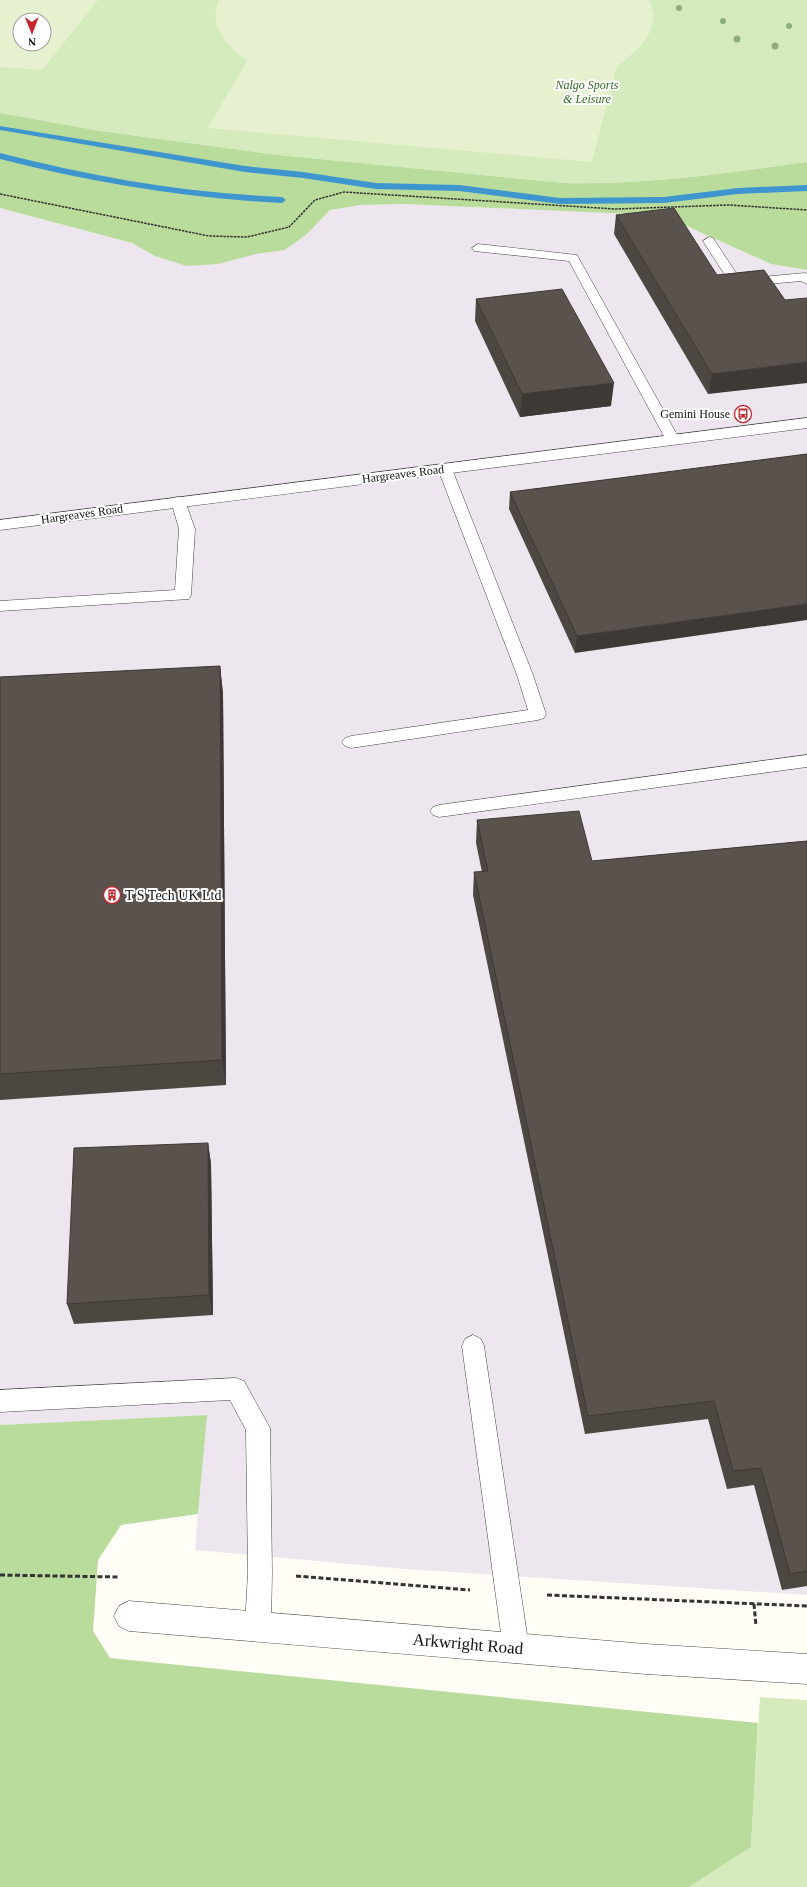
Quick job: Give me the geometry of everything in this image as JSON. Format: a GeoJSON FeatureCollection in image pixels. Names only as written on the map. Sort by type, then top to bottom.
{"type":"FeatureCollection","features":[{"type":"Feature","properties":{"kind":"street","name":"Hargreaves Road"},"geometry":{"type":"LineString","coordinates":[[0,524],[807,423]]}},
{"type":"Feature","properties":{"kind":"street","name":"Arkwright Road"},"geometry":{"type":"LineString","coordinates":[[129,1616],[516,1648],[807,1669]]}},
{"type":"Feature","properties":{"kind":"lane"},"geometry":{"type":"LineString","coordinates":[[709,241],[736,284],[805,277],[807,280]]}},
{"type":"Feature","properties":{"kind":"lane"},"geometry":{"type":"LineString","coordinates":[[478,248],[573,258],[673,440]]}},
{"type":"Feature","properties":{"kind":"lane"},"geometry":{"type":"LineString","coordinates":[[351,742],[538,714],[525,675],[445,468]]}},
{"type":"Feature","properties":{"kind":"lane"},"geometry":{"type":"LineString","coordinates":[[0,606],[183,595],[187,529],[178,501]]}},
{"type":"Feature","properties":{"kind":"lane"},"geometry":{"type":"LineString","coordinates":[[439,811],[807,761]]}},
{"type":"Feature","properties":{"kind":"lane"},"geometry":{"type":"LineString","coordinates":[[473,1346],[516,1648]]}},
{"type":"Feature","properties":{"kind":"lane"},"geometry":{"type":"LineString","coordinates":[[0,1401],[236,1389],[258,1428],[260,1572],[258,1626]]}},
{"type":"Feature","properties":{"kind":"path"},"geometry":{"type":"LineString","coordinates":[[0,194],[209,236],[247,237],[288,227],[315,200],[344,192],[615,209],[729,205],[807,210]]}},
{"type":"Feature","properties":{"kind":"path"},"geometry":{"type":"LineString","coordinates":[[0,1575],[134,1577],[129,1616]]}},
{"type":"Feature","properties":{"kind":"shaded area"},"geometry":{"type":"Polygon","coordinates":[[[404,204],[630,214],[671,219],[771,264],[807,270],[807,1595],[404,1569],[195,1550],[206,1415],[0,1425],[0,208],[132,243],[142,248],[256,254],[285,250],[307,234],[330,210],[361,205],[404,204]]]}},
{"type":"Feature","properties":{"kind":"green space","name":"Nalgo Sports & Leisure"},"geometry":{"type":"Polygon","coordinates":[[[0,0],[807,0],[807,162],[717,174],[656,180],[564,183],[279,155],[101,131],[0,113],[0,0]]]}},
{"type":"Feature","properties":{"kind":"green space"},"geometry":{"type":"Polygon","coordinates":[[[0,0],[98,0],[42,70],[0,67],[0,0]]]}},
{"type":"Feature","properties":{"kind":"green space"},"geometry":{"type":"Polygon","coordinates":[[[219,0],[649,0],[654,15],[651,30],[642,45],[616,68],[592,162],[208,128],[247,61],[233,49],[221,35],[216,19],[216,10],[219,0]]]}},
{"type":"Feature","properties":{"kind":"green space"},"geometry":{"type":"Polygon","coordinates":[[[0,113],[101,131],[279,155],[564,183],[656,180],[717,174],[807,162],[807,270],[771,264],[671,219],[630,214],[404,204],[361,205],[330,210],[307,234],[285,250],[256,254],[218,264],[187,266],[155,256],[132,243],[0,208],[0,113]]]}},
{"type":"Feature","properties":{"kind":"green space"},"geometry":{"type":"Polygon","coordinates":[[[207,1415],[198,1514],[121,1525],[98,1560],[93,1631],[110,1658],[758,1723],[751,1847],[689,1887],[0,1887],[0,1425],[207,1415]]]}},
{"type":"Feature","properties":{"kind":"green space"},"geometry":{"type":"Polygon","coordinates":[[[760,1697],[807,1700],[807,1887],[689,1887],[751,1847],[760,1697]]]}},
{"type":"Feature","properties":{"kind":"building"},"geometry":{"type":"Polygon","coordinates":[[[674,208],[717,275],[764,270],[785,300],[807,298],[807,362],[712,374],[616,215],[674,208]]]}},
{"type":"Feature","properties":{"kind":"building"},"geometry":{"type":"Polygon","coordinates":[[[562,289],[614,383],[522,394],[476,299],[562,289]]]}},
{"type":"Feature","properties":{"kind":"building"},"geometry":{"type":"Polygon","coordinates":[[[807,454],[807,604],[577,636],[510,492],[807,454]]]}},
{"type":"Feature","properties":{"kind":"building","name":"T S Tech UK Ltd"},"geometry":{"type":"Polygon","coordinates":[[[220,666],[222,1060],[0,1074],[0,677],[220,666]]]}},
{"type":"Feature","properties":{"kind":"building"},"geometry":{"type":"Polygon","coordinates":[[[579,811],[592,861],[807,841],[807,1571],[790,1574],[761,1468],[733,1471],[714,1401],[588,1416],[474,872],[488,871],[477,820],[579,811]]]}},
{"type":"Feature","properties":{"kind":"building"},"geometry":{"type":"Polygon","coordinates":[[[208,1143],[209,1295],[67,1304],[74,1148],[208,1143]]]}},
{"type":"Feature","properties":{"kind":"waterway"},"geometry":{"type":"LineString","coordinates":[[0,128],[245,169],[303,175],[376,186],[459,188],[560,201],[588,202],[664,200],[738,191],[807,188]]}},
{"type":"Feature","properties":{"kind":"waterway"},"geometry":{"type":"LineString","coordinates":[[0,156],[69,173],[140,186],[210,195],[282,200]]}},
{"type":"Feature","properties":{"kind":"place","name":"Gemini House"},"geometry":{"type":"Point","coordinates":[743,414]}},
{"type":"Feature","properties":{"kind":"place","name":"T S Tech UK Ltd"},"geometry":{"type":"Point","coordinates":[112,895]}}]}
